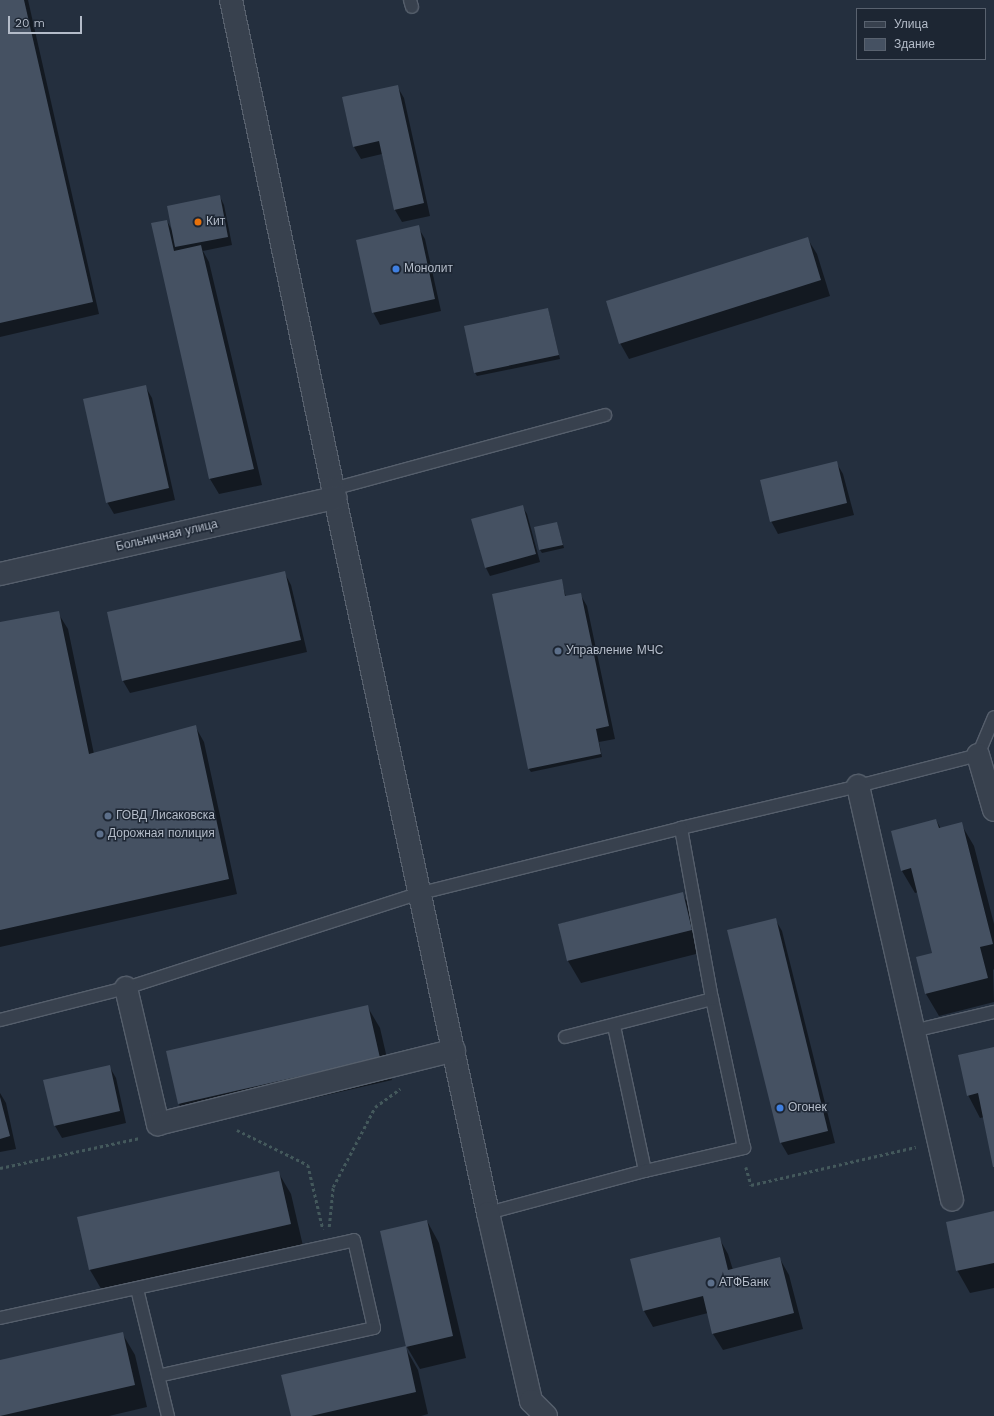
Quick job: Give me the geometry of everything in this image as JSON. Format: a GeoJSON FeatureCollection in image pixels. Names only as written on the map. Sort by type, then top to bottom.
{"type":"FeatureCollection","features":[{"type":"Feature","properties":{"kind":"street"},"geometry":{"type":"LineString","coordinates":[[231,0],[334,494],[421,893],[527,1408],[546,1416]]}},
{"type":"Feature","properties":{"kind":"street","name":"Больничная улица"},"geometry":{"type":"LineString","coordinates":[[0,574],[334,494]]}},
{"type":"Feature","properties":{"kind":"street"},"geometry":{"type":"LineString","coordinates":[[978,755],[994,810]]}},
{"type":"Feature","properties":{"kind":"street"},"geometry":{"type":"LineString","coordinates":[[858,786],[952,1199]]}},
{"type":"Feature","properties":{"kind":"street"},"geometry":{"type":"LineString","coordinates":[[126,988],[158,1124],[454,1050]]}},
{"type":"Feature","properties":{"kind":"lane"},"geometry":{"type":"LineString","coordinates":[[334,494],[606,415]]}},
{"type":"Feature","properties":{"kind":"lane"},"geometry":{"type":"LineString","coordinates":[[0,1020],[126,988],[421,893],[681,828],[858,786],[978,755],[994,717]]}},
{"type":"Feature","properties":{"kind":"lane"},"geometry":{"type":"LineString","coordinates":[[488,1213],[645,1171],[744,1148],[712,999],[681,828]]}},
{"type":"Feature","properties":{"kind":"lane"},"geometry":{"type":"LineString","coordinates":[[566,1037],[614,1026],[712,999]]}},
{"type":"Feature","properties":{"kind":"lane"},"geometry":{"type":"LineString","coordinates":[[913,1031],[994,1012]]}},
{"type":"Feature","properties":{"kind":"lane"},"geometry":{"type":"LineString","coordinates":[[614,1026],[645,1171]]}},
{"type":"Feature","properties":{"kind":"lane"},"geometry":{"type":"LineString","coordinates":[[0,1318],[354,1240],[374,1328],[158,1376]]}},
{"type":"Feature","properties":{"kind":"lane"},"geometry":{"type":"LineString","coordinates":[[137,1289],[168,1416]]}},
{"type":"Feature","properties":{"kind":"path"},"geometry":{"type":"LineString","coordinates":[[327,1245],[333,1187],[375,1107],[405,1085]]}},
{"type":"Feature","properties":{"kind":"path"},"geometry":{"type":"LineString","coordinates":[[0,1168],[140,1138],[158,1124]]}},
{"type":"Feature","properties":{"kind":"path"},"geometry":{"type":"LineString","coordinates":[[230,1126],[308,1165],[327,1245]]}},
{"type":"Feature","properties":{"kind":"path"},"geometry":{"type":"LineString","coordinates":[[745,1160],[751,1186],[938,1142]]}},
{"type":"Feature","properties":{"kind":"building"},"geometry":{"type":"Polygon","coordinates":[[[0,0],[24,0],[93,302],[0,323],[0,0]]]}},
{"type":"Feature","properties":{"kind":"building"},"geometry":{"type":"Polygon","coordinates":[[[398,85],[424,203],[394,210],[379,141],[353,147],[342,97],[398,85]]]}},
{"type":"Feature","properties":{"kind":"building","name":"Кит"},"geometry":{"type":"Polygon","coordinates":[[[220,195],[228,237],[175,247],[167,206],[220,195]]]}},
{"type":"Feature","properties":{"kind":"building"},"geometry":{"type":"Polygon","coordinates":[[[167,220],[174,251],[201,245],[254,469],[209,479],[151,223],[167,220]]]}},
{"type":"Feature","properties":{"kind":"building","name":"Монолит"},"geometry":{"type":"Polygon","coordinates":[[[419,225],[435,299],[372,313],[356,240],[419,225]]]}},
{"type":"Feature","properties":{"kind":"building"},"geometry":{"type":"Polygon","coordinates":[[[808,237],[821,280],[619,344],[606,301],[808,237]]]}},
{"type":"Feature","properties":{"kind":"building"},"geometry":{"type":"Polygon","coordinates":[[[548,308],[559,355],[474,373],[464,326],[548,308]]]}},
{"type":"Feature","properties":{"kind":"building"},"geometry":{"type":"Polygon","coordinates":[[[146,385],[169,488],[106,503],[83,399],[146,385]]]}},
{"type":"Feature","properties":{"kind":"building"},"geometry":{"type":"Polygon","coordinates":[[[837,461],[847,503],[770,522],[760,480],[837,461]]]}},
{"type":"Feature","properties":{"kind":"building"},"geometry":{"type":"Polygon","coordinates":[[[523,505],[536,554],[485,568],[471,519],[523,505]]]}},
{"type":"Feature","properties":{"kind":"building"},"geometry":{"type":"Polygon","coordinates":[[[557,522],[563,545],[539,550],[534,527],[557,522]]]}},
{"type":"Feature","properties":{"kind":"building"},"geometry":{"type":"Polygon","coordinates":[[[285,571],[301,640],[122,681],[107,612],[285,571]]]}},
{"type":"Feature","properties":{"kind":"building","name":"Управление МЧС"},"geometry":{"type":"Polygon","coordinates":[[[562,579],[565,596],[581,593],[609,726],[596,729],[601,754],[528,769],[492,594],[562,579]]]}},
{"type":"Feature","properties":{"kind":"building","name":"ГОВД Лисаковска"},"geometry":{"type":"Polygon","coordinates":[[[59,611],[89,754],[196,725],[229,879],[0,930],[0,622],[59,611]]]}},
{"type":"Feature","properties":{"kind":"building"},"geometry":{"type":"Polygon","coordinates":[[[936,819],[939,828],[962,822],[993,944],[980,947],[988,978],[925,994],[916,957],[932,953],[911,868],[901,871],[891,831],[936,819]]]}},
{"type":"Feature","properties":{"kind":"building"},"geometry":{"type":"Polygon","coordinates":[[[683,892],[692,930],[567,961],[558,924],[683,892]]]}},
{"type":"Feature","properties":{"kind":"building"},"geometry":{"type":"Polygon","coordinates":[[[776,918],[828,1131],[780,1143],[727,930],[776,918]]]}},
{"type":"Feature","properties":{"kind":"building"},"geometry":{"type":"Polygon","coordinates":[[[368,1005],[380,1058],[178,1104],[166,1051],[368,1005]]]}},
{"type":"Feature","properties":{"kind":"building"},"geometry":{"type":"Polygon","coordinates":[[[994,1047],[993,1167],[978,1093],[967,1096],[958,1055],[994,1047]]]}},
{"type":"Feature","properties":{"kind":"building"},"geometry":{"type":"Polygon","coordinates":[[[110,1065],[120,1111],[54,1126],[43,1080],[110,1065]]]}},
{"type":"Feature","properties":{"kind":"building"},"geometry":{"type":"Polygon","coordinates":[[[0,1097],[10,1136],[0,1139],[0,1097]]]}},
{"type":"Feature","properties":{"kind":"building"},"geometry":{"type":"Polygon","coordinates":[[[279,1171],[291,1224],[89,1270],[77,1217],[279,1171]]]}},
{"type":"Feature","properties":{"kind":"building"},"geometry":{"type":"Polygon","coordinates":[[[994,1211],[994,1263],[956,1271],[946,1222],[994,1211]]]}},
{"type":"Feature","properties":{"kind":"building"},"geometry":{"type":"Polygon","coordinates":[[[427,1220],[453,1336],[406,1347],[380,1231],[427,1220]]]}},
{"type":"Feature","properties":{"kind":"building","name":"АТФБанк"},"geometry":{"type":"Polygon","coordinates":[[[720,1237],[728,1270],[780,1257],[794,1313],[712,1334],[703,1296],[643,1311],[630,1259],[720,1237]]]}},
{"type":"Feature","properties":{"kind":"building"},"geometry":{"type":"Polygon","coordinates":[[[123,1332],[135,1385],[0,1416],[0,1360],[123,1332]]]}},
{"type":"Feature","properties":{"kind":"building"},"geometry":{"type":"Polygon","coordinates":[[[406,1346],[416,1392],[311,1416],[291,1416],[281,1375],[406,1346]]]}},
{"type":"Feature","properties":{"kind":"place","name":"Кит"},"geometry":{"type":"Point","coordinates":[198,222]}},
{"type":"Feature","properties":{"kind":"place","name":"Монолит"},"geometry":{"type":"Point","coordinates":[396,269]}},
{"type":"Feature","properties":{"kind":"place","name":"Управление МЧС"},"geometry":{"type":"Point","coordinates":[558,651]}},
{"type":"Feature","properties":{"kind":"place","name":"ГОВД Лисаковска"},"geometry":{"type":"Point","coordinates":[108,816]}},
{"type":"Feature","properties":{"kind":"place","name":"Дорожная полиция"},"geometry":{"type":"Point","coordinates":[100,834]}},
{"type":"Feature","properties":{"kind":"place","name":"Огонек"},"geometry":{"type":"Point","coordinates":[780,1108]}},
{"type":"Feature","properties":{"kind":"place","name":"АТФБанк"},"geometry":{"type":"Point","coordinates":[711,1283]}}]}
